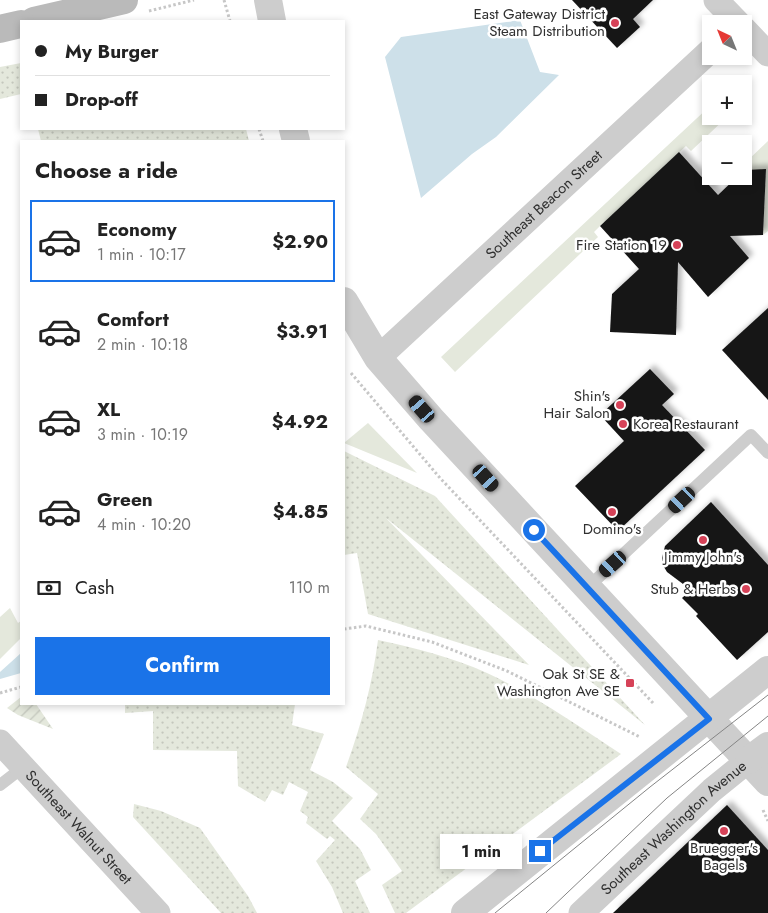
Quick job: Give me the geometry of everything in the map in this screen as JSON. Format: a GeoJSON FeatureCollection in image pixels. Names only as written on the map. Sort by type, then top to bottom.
{"type":"FeatureCollection","features":[{"type":"Feature","properties":{"kind":"main road"},"geometry":{"type":"LineString","coordinates":[[38,20],[124,0]]}},
{"type":"Feature","properties":{"kind":"main road"},"geometry":{"type":"LineString","coordinates":[[0,29],[20,24]]}},
{"type":"Feature","properties":{"kind":"street"},"geometry":{"type":"LineString","coordinates":[[268,0],[272,20]]}},
{"type":"Feature","properties":{"kind":"street"},"geometry":{"type":"LineString","coordinates":[[716,0],[730,15]]}},
{"type":"Feature","properties":{"kind":"street"},"geometry":{"type":"LineString","coordinates":[[752,37],[768,54]]}},
{"type":"Feature","properties":{"kind":"street","name":"Southeast Beacon Street"},"geometry":{"type":"LineString","coordinates":[[378,358],[702,58]]}},
{"type":"Feature","properties":{"kind":"street"},"geometry":{"type":"LineString","coordinates":[[345,303],[378,358],[432,420],[587,588],[700,726],[759,753],[768,782]]}},
{"type":"Feature","properties":{"kind":"street"},"geometry":{"type":"LineString","coordinates":[[465,913],[768,670]]}},
{"type":"Feature","properties":{"kind":"street","name":"Southeast Walnut Street"},"geometry":{"type":"LineString","coordinates":[[0,742],[158,913]]}},
{"type":"Feature","properties":{"kind":"street","name":"Southeast Washington Avenue"},"geometry":{"type":"LineString","coordinates":[[581,913],[712,790],[759,753]]}},
{"type":"Feature","properties":{"kind":"lane"},"geometry":{"type":"LineString","coordinates":[[587,588],[752,436],[768,453]]}},
{"type":"Feature","properties":{"kind":"lane"},"geometry":{"type":"LineString","coordinates":[[0,785],[22,768]]}},
{"type":"Feature","properties":{"kind":"path"},"geometry":{"type":"LineString","coordinates":[[224,0],[230,20]]}},
{"type":"Feature","properties":{"kind":"path"},"geometry":{"type":"LineString","coordinates":[[347,366],[354,379],[440,478],[666,717],[700,726]]}},
{"type":"Feature","properties":{"kind":"path"},"geometry":{"type":"LineString","coordinates":[[345,629],[366,626],[432,642],[508,671],[640,737],[645,736]]}},
{"type":"Feature","properties":{"kind":"path"},"geometry":{"type":"LineString","coordinates":[[0,694],[20,687]]}},
{"type":"Feature","properties":{"kind":"shaded area"},"geometry":{"type":"Polygon","coordinates":[[[520,20],[540,72],[559,75],[496,137],[472,154],[421,198],[385,57],[401,37],[520,20]]]}},
{"type":"Feature","properties":{"kind":"shaded area"},"geometry":{"type":"Polygon","coordinates":[[[20,63],[20,94],[0,99],[0,67],[20,63]]]}},
{"type":"Feature","properties":{"kind":"shaded area"},"geometry":{"type":"Polygon","coordinates":[[[702,113],[702,125],[718,125],[708,135],[702,135],[702,141],[691,151],[686,146],[600,226],[594,232],[598,237],[455,372],[441,357],[702,113]]]}},
{"type":"Feature","properties":{"kind":"shaded area"},"geometry":{"type":"Polygon","coordinates":[[[38,130],[246,130],[249,140],[41,140],[38,130]]]}},
{"type":"Feature","properties":{"kind":"shaded area"},"geometry":{"type":"Polygon","coordinates":[[[768,141],[768,231],[763,235],[766,170],[752,171],[752,156],[768,141]]]}},
{"type":"Feature","properties":{"kind":"shaded area"},"geometry":{"type":"Polygon","coordinates":[[[368,423],[417,473],[345,443],[368,423]]]}},
{"type":"Feature","properties":{"kind":"shaded area"},"geometry":{"type":"Polygon","coordinates":[[[345,451],[435,496],[645,725],[386,518],[529,665],[368,614],[357,553],[345,555],[345,451]]]}},
{"type":"Feature","properties":{"kind":"shaded area"},"geometry":{"type":"Polygon","coordinates":[[[10,608],[18,623],[20,622],[20,639],[0,659],[0,617],[10,608]]]}},
{"type":"Feature","properties":{"kind":"shaded area"},"geometry":{"type":"Polygon","coordinates":[[[378,640],[460,662],[487,673],[572,721],[621,754],[406,913],[395,913],[382,885],[402,871],[376,834],[360,819],[378,794],[346,767],[366,704],[378,640]]]}},
{"type":"Feature","properties":{"kind":"shaded area"},"geometry":{"type":"Polygon","coordinates":[[[20,654],[20,673],[0,679],[0,672],[20,654]]]}},
{"type":"Feature","properties":{"kind":"shaded area"},"geometry":{"type":"Polygon","coordinates":[[[20,698],[20,705],[37,705],[53,729],[18,715],[7,708],[20,698]]]}},
{"type":"Feature","properties":{"kind":"shaded area"},"geometry":{"type":"Polygon","coordinates":[[[125,705],[295,705],[292,725],[324,734],[310,770],[333,782],[353,798],[332,821],[360,849],[371,870],[355,881],[370,913],[343,913],[332,887],[316,861],[335,840],[330,836],[327,839],[306,823],[308,817],[300,811],[308,792],[289,782],[283,795],[272,790],[265,802],[238,786],[237,751],[153,750],[153,711],[125,713],[125,705]]]}},
{"type":"Feature","properties":{"kind":"shaded area"},"geometry":{"type":"Polygon","coordinates":[[[134,804],[161,811],[200,828],[248,896],[257,913],[221,913],[133,817],[134,804]]]}},
{"type":"Feature","properties":{"kind":"building","name":"East Gateway District Steam Distribution"},"geometry":{"type":"Polygon","coordinates":[[[572,0],[653,0],[633,19],[640,27],[617,48],[572,0]]]}},
{"type":"Feature","properties":{"kind":"building","name":"Fire Station 19"},"geometry":{"type":"Polygon","coordinates":[[[679,152],[702,177],[702,185],[709,185],[718,195],[729,185],[752,185],[752,170],[766,169],[763,235],[730,236],[749,258],[708,297],[678,262],[676,335],[610,332],[612,294],[639,269],[600,226],[679,152]]]}},
{"type":"Feature","properties":{"kind":"building"},"geometry":{"type":"Polygon","coordinates":[[[768,308],[768,400],[722,350],[768,308]]]}},
{"type":"Feature","properties":{"kind":"building"},"geometry":{"type":"Polygon","coordinates":[[[650,369],[674,394],[662,405],[705,450],[618,531],[575,486],[624,441],[600,415],[650,369]]]}},
{"type":"Feature","properties":{"kind":"building"},"geometry":{"type":"Polygon","coordinates":[[[711,502],[768,565],[768,632],[737,660],[682,598],[691,590],[667,572],[662,558],[665,546],[711,502]]]}},
{"type":"Feature","properties":{"kind":"building"},"geometry":{"type":"Polygon","coordinates":[[[727,805],[768,850],[768,913],[613,913],[727,805]]]}},
{"type":"Feature","properties":{"kind":"tram line"},"geometry":{"type":"LineString","coordinates":[[495,913],[650,787],[768,695]]}},
{"type":"Feature","properties":{"kind":"tram line"},"geometry":{"type":"LineString","coordinates":[[546,913],[667,798],[768,716]]}},
{"type":"Feature","properties":{"kind":"place","name":"East Gateway District Steam Distribution"},"geometry":{"type":"Point","coordinates":[615,23]}},
{"type":"Feature","properties":{"kind":"place","name":"Fire Station 19"},"geometry":{"type":"Point","coordinates":[677,245]}},
{"type":"Feature","properties":{"kind":"place","name":"Shin's Hair Salon"},"geometry":{"type":"Point","coordinates":[620,405]}},
{"type":"Feature","properties":{"kind":"place","name":"Korea Restaurant"},"geometry":{"type":"Point","coordinates":[623,424]}},
{"type":"Feature","properties":{"kind":"place","name":"Domino's"},"geometry":{"type":"Point","coordinates":[612,512]}},
{"type":"Feature","properties":{"kind":"place","name":"Jimmy John's"},"geometry":{"type":"Point","coordinates":[703,540]}},
{"type":"Feature","properties":{"kind":"place","name":"Stub & Herbs"},"geometry":{"type":"Point","coordinates":[746,589]}},
{"type":"Feature","properties":{"kind":"place","name":"Oak St SE & Washington Ave SE"},"geometry":{"type":"Point","coordinates":[630,683]}},
{"type":"Feature","properties":{"kind":"place","name":"Bruegger's Bagels"},"geometry":{"type":"Point","coordinates":[724,831]}},
{"type":"Feature","properties":{"kind":"route"},"geometry":{"type":"LineString","coordinates":[[534,530],[709,719],[540,851]]}}]}
